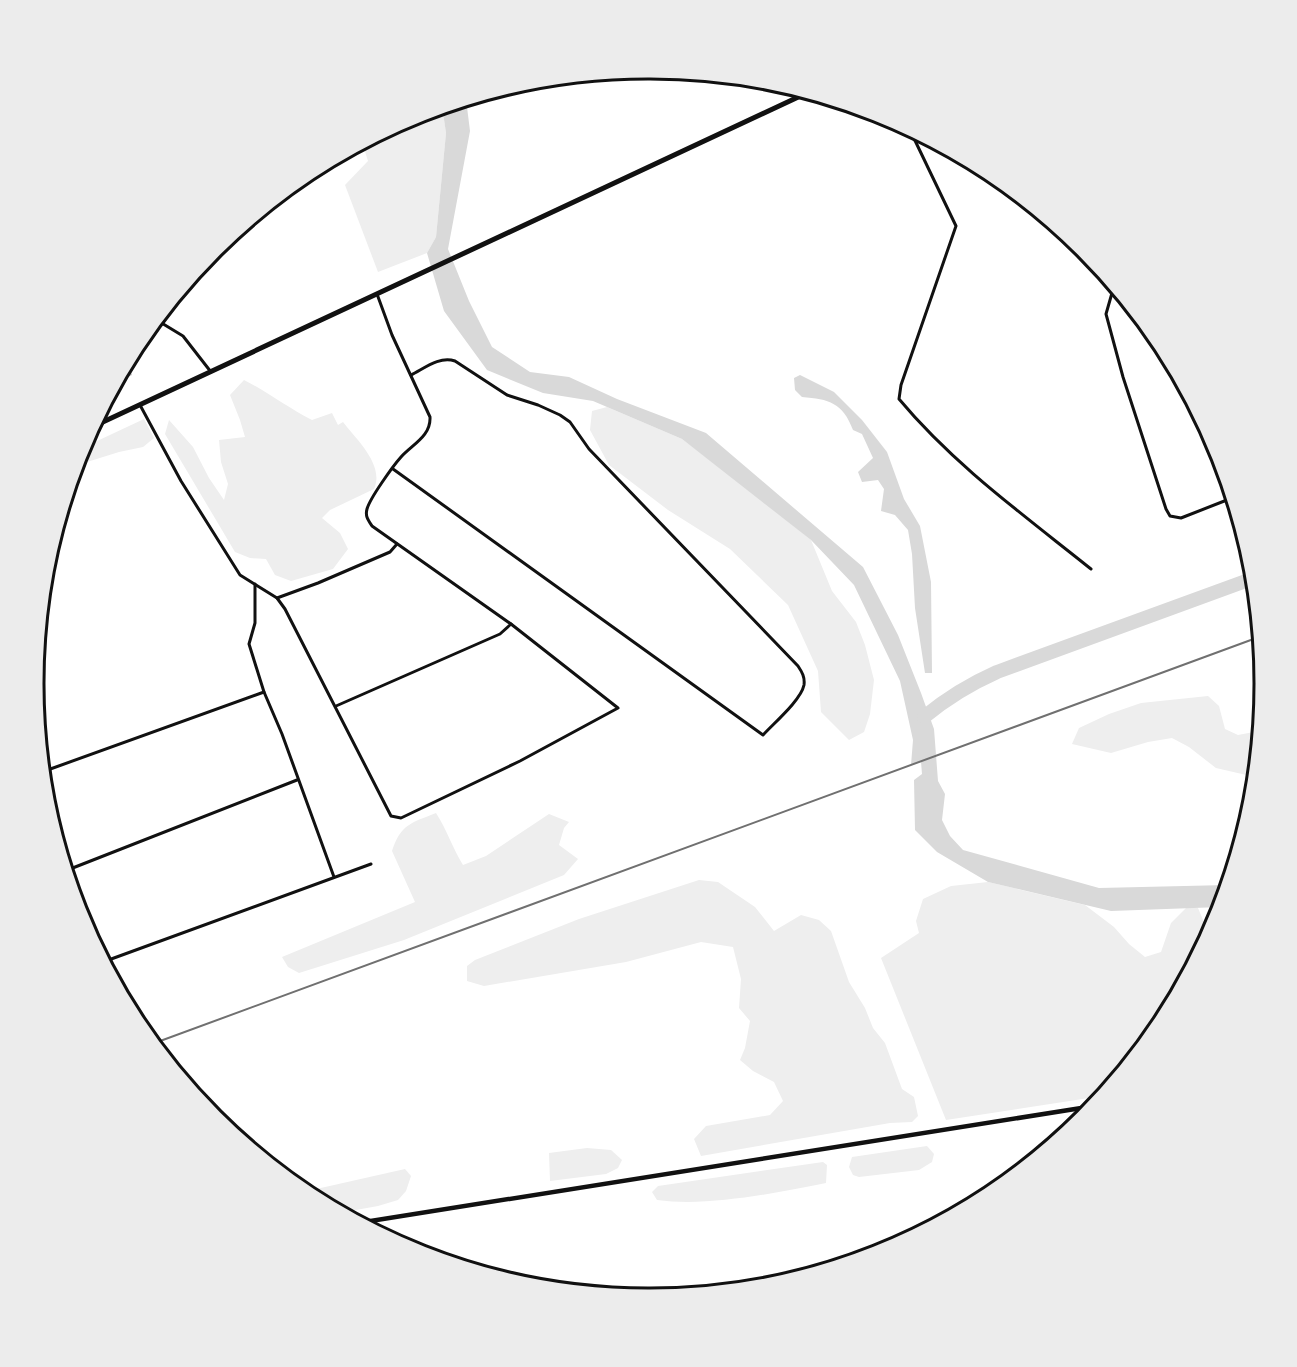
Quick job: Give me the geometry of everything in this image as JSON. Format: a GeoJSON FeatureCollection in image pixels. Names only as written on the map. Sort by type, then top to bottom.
{"type":"FeatureCollection","features":[{"type":"Feature","properties":{"kind":"main road"},"geometry":{"type":"LineString","coordinates":[[103,422],[798,97]]}},
{"type":"Feature","properties":{"kind":"street"},"geometry":{"type":"LineString","coordinates":[[915,141],[956,226],[899,399],[935,439],[1011,505],[1092,569]]}},
{"type":"Feature","properties":{"kind":"street"},"geometry":{"type":"LineString","coordinates":[[140,405],[181,481],[240,575],[277,597],[336,706],[391,816],[401,818],[520,761],[618,708],[511,624],[372,526],[367,519],[367,509],[393,469],[426,434],[431,425],[430,417],[376,294]]}},
{"type":"Feature","properties":{"kind":"street"},"geometry":{"type":"LineString","coordinates":[[1111,295],[1106,314],[1123,377],[1166,509],[1170,516],[1181,518],[1225,501]]}},
{"type":"Feature","properties":{"kind":"street"},"geometry":{"type":"LineString","coordinates":[[163,324],[183,336],[211,372]]}},
{"type":"Feature","properties":{"kind":"street"},"geometry":{"type":"LineString","coordinates":[[393,469],[763,735],[800,694],[804,684],[803,675],[798,666],[596,456],[570,422],[538,405],[507,395],[447,358],[411,375]]}},
{"type":"Feature","properties":{"kind":"street"},"geometry":{"type":"LineString","coordinates":[[277,597],[318,583],[390,552],[397,544]]}},
{"type":"Feature","properties":{"kind":"street"},"geometry":{"type":"LineString","coordinates":[[255,584],[255,623],[249,644],[264,692],[282,734],[334,877]]}},
{"type":"Feature","properties":{"kind":"street"},"geometry":{"type":"LineString","coordinates":[[336,706],[500,634],[511,624]]}},
{"type":"Feature","properties":{"kind":"street"},"geometry":{"type":"LineString","coordinates":[[50,769],[264,692]]}},
{"type":"Feature","properties":{"kind":"street"},"geometry":{"type":"LineString","coordinates":[[73,868],[297,780]]}},
{"type":"Feature","properties":{"kind":"street"},"geometry":{"type":"LineString","coordinates":[[110,959],[371,864]]}},
{"type":"Feature","properties":{"kind":"street"},"geometry":{"type":"LineString","coordinates":[[372,1221],[1078,1109]]}},
{"type":"Feature","properties":{"kind":"shaded area"},"geometry":{"type":"Polygon","coordinates":[[[467,107],[470,131],[448,249],[469,301],[492,347],[530,372],[569,377],[617,399],[706,433],[863,567],[898,635],[934,729],[938,781],[945,794],[942,820],[950,836],[963,850],[1099,888],[1218,885],[1210,907],[1111,911],[988,882],[937,852],[915,830],[914,780],[922,774],[921,762],[911,765],[913,740],[900,681],[854,585],[811,540],[682,439],[593,401],[543,393],[487,370],[444,311],[427,253],[436,237],[446,133],[443,115],[467,107]]]}},
{"type":"Feature","properties":{"kind":"shaded area"},"geometry":{"type":"Polygon","coordinates":[[[443,115],[446,133],[436,237],[427,253],[378,272],[345,185],[368,161],[365,150],[443,115]]]}},
{"type":"Feature","properties":{"kind":"shaded area"},"geometry":{"type":"Polygon","coordinates":[[[800,375],[834,392],[862,420],[887,452],[904,499],[920,526],[931,582],[932,673],[925,673],[915,608],[912,554],[908,530],[895,515],[881,511],[884,489],[878,480],[862,482],[858,472],[873,458],[862,434],[853,430],[845,414],[834,404],[820,399],[802,397],[795,390],[794,378],[800,375]]]}},
{"type":"Feature","properties":{"kind":"shaded area"},"geometry":{"type":"Polygon","coordinates":[[[244,380],[312,420],[332,413],[338,425],[343,422],[372,462],[376,471],[374,489],[330,510],[322,518],[340,533],[348,549],[333,569],[291,581],[275,575],[266,559],[250,558],[235,552],[165,434],[169,420],[193,447],[209,478],[224,500],[228,484],[221,462],[219,440],[245,437],[230,395],[244,380]]]}},
{"type":"Feature","properties":{"kind":"shaded area"},"geometry":{"type":"Polygon","coordinates":[[[607,407],[682,439],[811,540],[832,591],[856,622],[865,645],[874,680],[870,714],[864,732],[849,740],[821,712],[818,671],[788,605],[730,549],[668,510],[609,465],[590,430],[592,411],[607,407]]]}},
{"type":"Feature","properties":{"kind":"shaded area"},"geometry":{"type":"Polygon","coordinates":[[[144,419],[154,438],[143,447],[86,462],[94,442],[144,419]]]}},
{"type":"Feature","properties":{"kind":"shaded area"},"geometry":{"type":"Polygon","coordinates":[[[1208,696],[1219,706],[1225,729],[1238,735],[1251,733],[1246,775],[1216,768],[1189,747],[1172,738],[1148,742],[1111,753],[1072,744],[1079,728],[1141,703],[1208,696]]]}},
{"type":"Feature","properties":{"kind":"shaded area"},"geometry":{"type":"Polygon","coordinates":[[[436,813],[463,865],[486,856],[549,814],[569,822],[564,828],[559,845],[578,859],[564,875],[404,940],[299,973],[288,967],[282,957],[415,902],[392,851],[403,830],[420,819],[436,813]]]}},
{"type":"Feature","properties":{"kind":"shaded area"},"geometry":{"type":"Polygon","coordinates":[[[699,880],[718,882],[755,907],[774,931],[801,915],[819,920],[831,931],[849,982],[865,1008],[873,1028],[885,1043],[902,1089],[914,1097],[918,1116],[912,1122],[890,1123],[701,1156],[694,1139],[706,1126],[770,1115],[783,1101],[774,1082],[753,1071],[740,1060],[745,1048],[750,1021],[739,1008],[741,979],[733,947],[701,942],[626,962],[484,986],[467,981],[467,966],[475,960],[579,919],[699,880]]]}},
{"type":"Feature","properties":{"kind":"shaded area"},"geometry":{"type":"Polygon","coordinates":[[[988,882],[1085,905],[1114,927],[1145,957],[1161,952],[1171,923],[1186,908],[1198,908],[1204,922],[1191,951],[1152,1020],[1088,1098],[946,1120],[881,958],[919,933],[916,921],[923,899],[951,886],[988,882]]]}},
{"type":"Feature","properties":{"kind":"shaded area"},"geometry":{"type":"Polygon","coordinates":[[[927,1146],[934,1154],[932,1162],[919,1170],[859,1177],[853,1175],[849,1167],[852,1157],[927,1146]]]}},
{"type":"Feature","properties":{"kind":"shaded area"},"geometry":{"type":"Polygon","coordinates":[[[587,1148],[611,1150],[622,1160],[618,1168],[606,1174],[550,1181],[549,1153],[587,1148]]]}},
{"type":"Feature","properties":{"kind":"shaded area"},"geometry":{"type":"Polygon","coordinates":[[[823,1162],[827,1165],[826,1183],[786,1191],[698,1202],[657,1200],[652,1192],[658,1186],[823,1162]]]}},
{"type":"Feature","properties":{"kind":"shaded area"},"geometry":{"type":"Polygon","coordinates":[[[405,1169],[411,1176],[406,1191],[398,1200],[353,1211],[316,1189],[405,1169]]]}},
{"type":"Feature","properties":{"kind":"waterway"},"geometry":{"type":"LineString","coordinates":[[924,717],[959,692],[997,672],[1244,581]]}},
{"type":"Feature","properties":{"kind":"railway"},"geometry":{"type":"LineString","coordinates":[[161,1041],[1252,640]]}}]}
